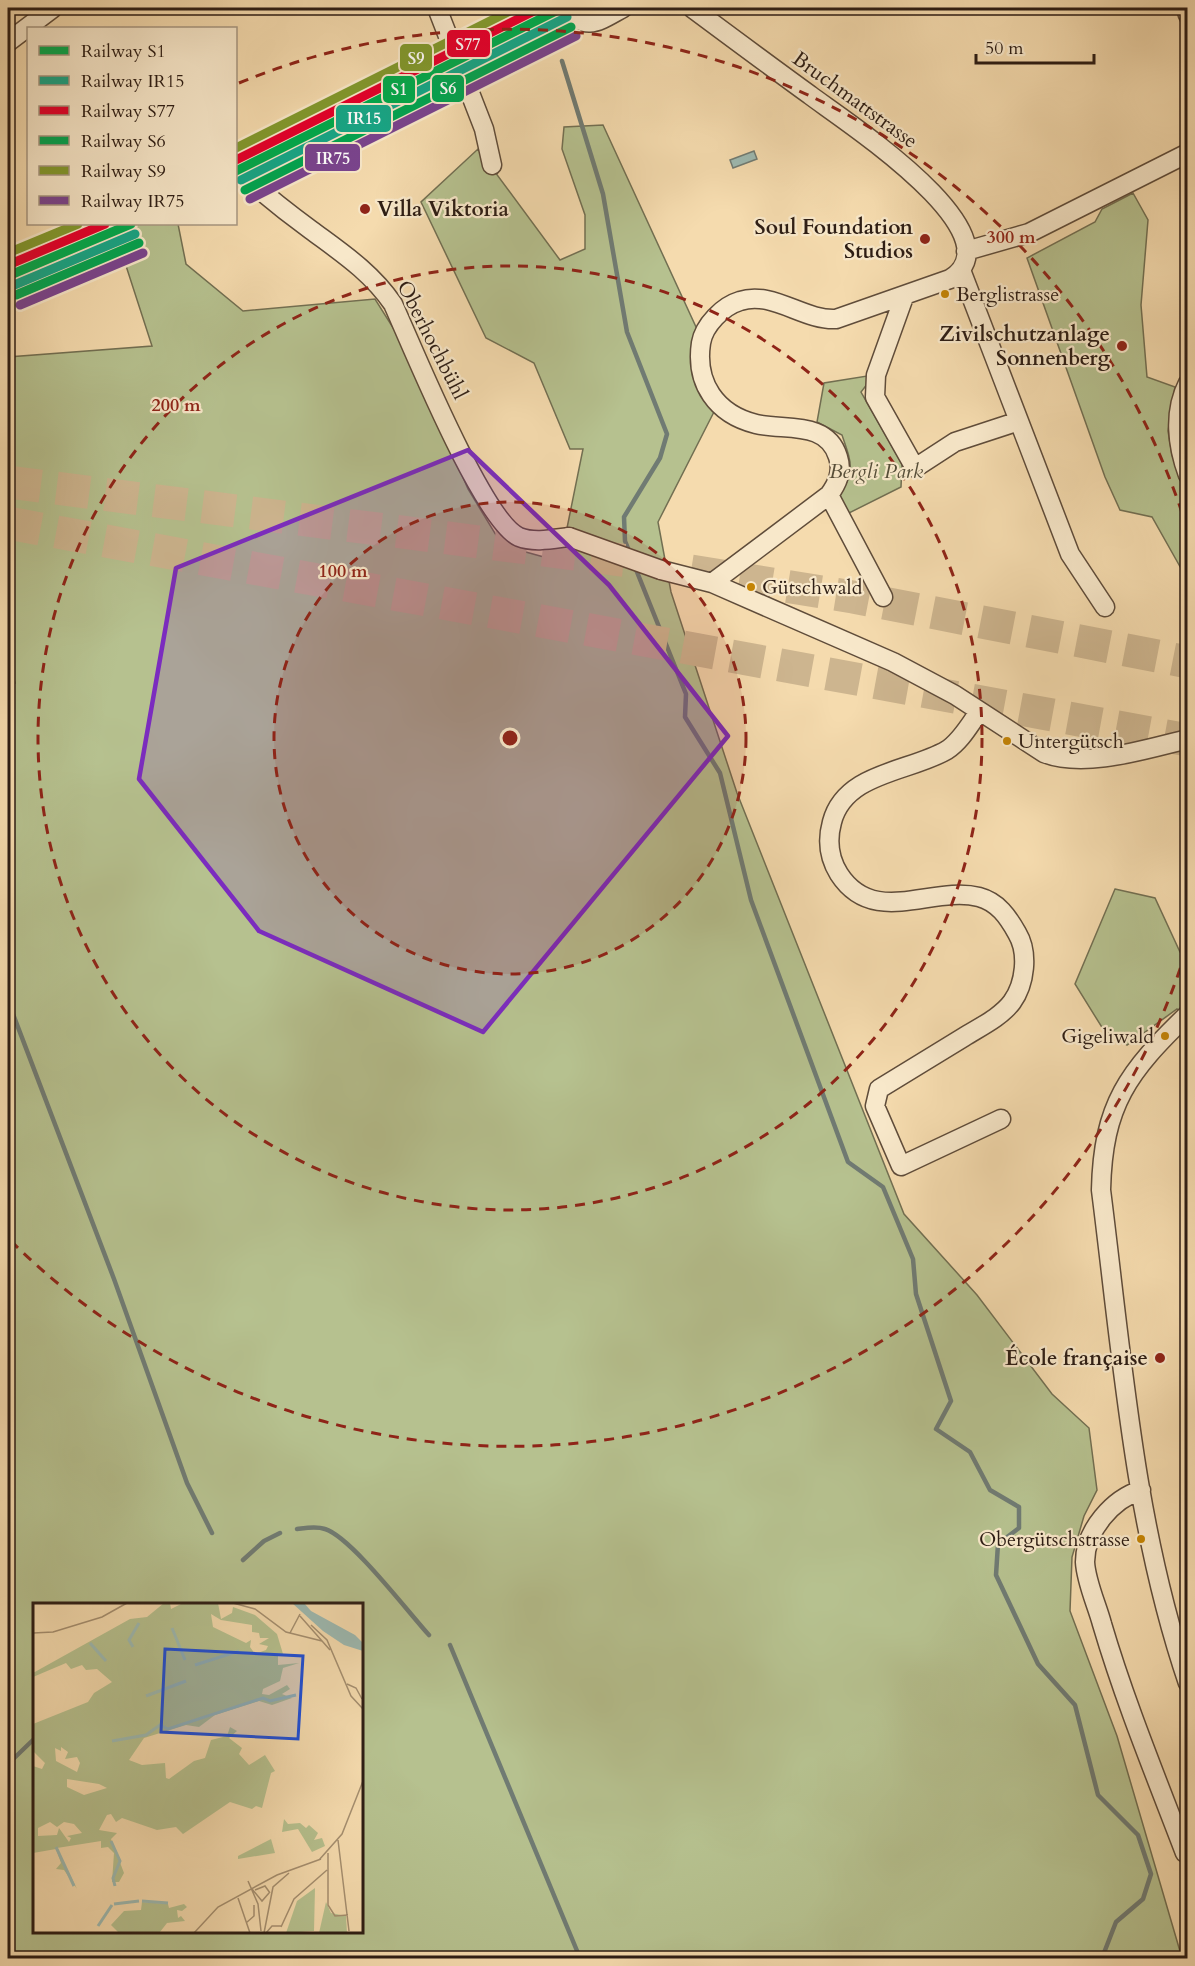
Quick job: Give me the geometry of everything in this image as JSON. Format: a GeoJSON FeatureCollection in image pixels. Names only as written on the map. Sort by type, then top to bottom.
{"type":"FeatureCollection","features":[{"type":"Feature","properties":{"kind":"street"},"geometry":{"type":"LineString","coordinates":[[28,27],[53,8]]}},
{"type":"Feature","properties":{"kind":"street"},"geometry":{"type":"LineString","coordinates":[[437,8],[484,129],[492,165]]}},
{"type":"Feature","properties":{"kind":"street"},"geometry":{"type":"LineString","coordinates":[[570,14],[584,24],[598,21],[623,8]]}},
{"type":"Feature","properties":{"kind":"street","name":"Bruchmattstrasse"},"geometry":{"type":"LineString","coordinates":[[692,8],[910,169],[960,229],[966,250]]}},
{"type":"Feature","properties":{"kind":"street"},"geometry":{"type":"LineString","coordinates":[[1186,8],[1188,15]]}},
{"type":"Feature","properties":{"kind":"street"},"geometry":{"type":"LineString","coordinates":[[8,42],[27,28]]}},
{"type":"Feature","properties":{"kind":"street"},"geometry":{"type":"LineString","coordinates":[[1105,608],[1070,554],[961,270],[966,250],[1029,233],[1188,153]]}},
{"type":"Feature","properties":{"kind":"street","name":"Oberhochbühl"},"geometry":{"type":"LineString","coordinates":[[237,170],[265,195],[358,263],[384,291],[393,304],[469,471],[502,525],[519,537],[543,540],[564,538],[661,570],[712,583]]}},
{"type":"Feature","properties":{"kind":"street"},"geometry":{"type":"LineString","coordinates":[[961,270],[950,279],[836,319],[821,320],[774,302],[754,299],[739,301],[716,316],[702,340],[699,364],[705,389],[718,404],[736,417],[757,424],[814,431],[826,438],[835,448],[839,460],[839,475],[829,495],[712,583],[893,662],[955,695],[1044,753],[1068,760],[1089,759],[1188,739]]}},
{"type":"Feature","properties":{"kind":"street"},"geometry":{"type":"LineString","coordinates":[[904,297],[876,375],[875,397],[915,468],[956,442],[1019,421]]}},
{"type":"Feature","properties":{"kind":"street"},"geometry":{"type":"LineString","coordinates":[[1188,383],[1182,393],[1178,433],[1181,459],[1188,476]]}},
{"type":"Feature","properties":{"kind":"street"},"geometry":{"type":"LineString","coordinates":[[829,495],[883,597]]}},
{"type":"Feature","properties":{"kind":"street"},"geometry":{"type":"LineString","coordinates":[[979,712],[947,750],[868,781],[849,794],[840,804],[832,820],[830,850],[833,865],[843,880],[872,900],[894,903],[962,894],[981,897],[999,907],[1008,917],[1020,937],[1024,959],[1023,976],[1012,1002],[989,1021],[879,1089],[874,1098],[874,1106],[901,1166],[1001,1119]]}},
{"type":"Feature","properties":{"kind":"street"},"geometry":{"type":"LineString","coordinates":[[1188,1014],[1139,1065],[1123,1091],[1106,1133],[1102,1151],[1101,1190],[1141,1490],[1158,1577],[1188,1683]]}},
{"type":"Feature","properties":{"kind":"street"},"geometry":{"type":"LineString","coordinates":[[1141,1490],[1125,1496],[1104,1515],[1090,1540],[1085,1562],[1117,1675],[1185,1853]]}},
{"type":"Feature","properties":{"kind":"highlighted area"},"geometry":{"type":"Polygon","coordinates":[[[468,450],[609,585],[728,736],[483,1032],[259,931],[139,779],[176,568],[468,450]]]}},
{"type":"Feature","properties":{"kind":"green space"},"geometry":{"type":"Polygon","coordinates":[[[603,125],[702,340],[718,404],[658,522],[671,592],[737,793],[904,1214],[977,1295],[1052,1394],[1089,1428],[1097,1490],[1084,1516],[1072,1557],[1070,1611],[1117,1736],[1182,1958],[8,1958],[8,686],[15,683],[8,657],[8,357],[152,346],[117,238],[115,225],[178,225],[186,264],[243,311],[375,299],[436,396],[439,422],[468,489],[499,540],[515,549],[551,559],[568,560],[572,544],[567,528],[583,449],[570,449],[534,363],[486,338],[421,202],[478,149],[560,260],[585,249],[585,215],[562,149],[564,127],[603,125]]]}},
{"type":"Feature","properties":{"kind":"green space"},"geometry":{"type":"Polygon","coordinates":[[[1133,193],[1148,220],[1141,305],[1147,377],[1175,387],[1168,431],[1172,455],[1187,489],[1187,579],[1152,517],[1120,510],[1105,477],[1027,258],[1095,222],[1102,209],[1133,193]]]}},
{"type":"Feature","properties":{"kind":"green space","name":"Bergli Park"},"geometry":{"type":"Polygon","coordinates":[[[867,376],[868,383],[861,392],[902,464],[901,487],[845,515],[837,498],[850,475],[848,454],[842,435],[817,422],[824,383],[867,376]]]}},
{"type":"Feature","properties":{"kind":"green space","name":"Gigeliwald"},"geometry":{"type":"Polygon","coordinates":[[[1115,889],[1155,898],[1180,952],[1187,957],[1187,1016],[1177,1009],[1127,1045],[1103,1029],[1075,984],[1115,889]]]}},
{"type":"Feature","properties":{"kind":"water"},"geometry":{"type":"Polygon","coordinates":[[[754,151],[757,159],[733,168],[730,160],[754,151]]]}},
{"type":"Feature","properties":{"kind":"waterway"},"geometry":{"type":"LineString","coordinates":[[562,61],[603,194],[627,332],[667,434],[660,458],[624,517],[625,541],[630,553]]}},
{"type":"Feature","properties":{"kind":"waterway"},"geometry":{"type":"LineString","coordinates":[[635,567],[686,694],[685,717],[720,773],[751,900],[848,1162],[883,1187],[913,1259],[916,1294],[951,1401],[936,1429],[970,1452],[990,1490],[1019,1507],[1019,1528],[998,1544],[996,1575],[1038,1664],[1075,1705],[1098,1795],[1138,1835],[1151,1874],[1143,1899],[1116,1922],[1102,1958]]}},
{"type":"Feature","properties":{"kind":"waterway"},"geometry":{"type":"LineString","coordinates":[[8,1001],[114,1279],[187,1483],[212,1533]]}},
{"type":"Feature","properties":{"kind":"waterway"},"geometry":{"type":"LineString","coordinates":[[297,1529],[322,1528],[336,1535],[379,1576],[429,1635]]}},
{"type":"Feature","properties":{"kind":"waterway"},"geometry":{"type":"LineString","coordinates":[[243,1560],[264,1541],[280,1533]]}},
{"type":"Feature","properties":{"kind":"waterway"},"geometry":{"type":"LineString","coordinates":[[450,1645],[580,1958]]}},
{"type":"Feature","properties":{"kind":"waterway"},"geometry":{"type":"LineString","coordinates":[[8,1764],[33,1740]]}},
{"type":"Feature","properties":{"kind":"tunnel"},"geometry":{"type":"LineString","coordinates":[[8,482],[637,562]]}},
{"type":"Feature","properties":{"kind":"tunnel"},"geometry":{"type":"LineString","coordinates":[[8,523],[1188,740]]}},
{"type":"Feature","properties":{"kind":"tunnel"},"geometry":{"type":"LineString","coordinates":[[691,571],[853,597],[1188,662]]}},
{"type":"Feature","properties":{"kind":"rail line","name":"S9"},"geometry":{"type":"LineString","coordinates":[[237,148],[516,8]]}},
{"type":"Feature","properties":{"kind":"rail line","name":"S77"},"geometry":{"type":"LineString","coordinates":[[237,160],[540,8]]}},
{"type":"Feature","properties":{"kind":"rail line","name":"S1"},"geometry":{"type":"LineString","coordinates":[[237,170],[562,8]]}},
{"type":"Feature","properties":{"kind":"rail line","name":"IR15"},"geometry":{"type":"LineString","coordinates":[[241,180],[567,17]]}},
{"type":"Feature","properties":{"kind":"rail line","name":"S6"},"geometry":{"type":"LineString","coordinates":[[245,190],[571,27]]}},
{"type":"Feature","properties":{"kind":"rail line","name":"IR75"},"geometry":{"type":"LineString","coordinates":[[250,199],[576,36]]}},
{"type":"Feature","properties":{"kind":"rail line","name":"S9"},"geometry":{"type":"LineString","coordinates":[[8,253],[76,225]]}},
{"type":"Feature","properties":{"kind":"rail line","name":"S77"},"geometry":{"type":"LineString","coordinates":[[8,265],[103,225]]}},
{"type":"Feature","properties":{"kind":"rail line","name":"S1"},"geometry":{"type":"LineString","coordinates":[[8,276],[129,225]]}},
{"type":"Feature","properties":{"kind":"rail line","name":"IR15"},"geometry":{"type":"LineString","coordinates":[[12,286],[135,234]]}},
{"type":"Feature","properties":{"kind":"rail line","name":"S6"},"geometry":{"type":"LineString","coordinates":[[16,295],[139,243]]}},
{"type":"Feature","properties":{"kind":"rail line","name":"IR75"},"geometry":{"type":"LineString","coordinates":[[20,305],[143,253]]}},
{"type":"Feature","properties":{"kind":"place","name":"Villa Viktoria"},"geometry":{"type":"Point","coordinates":[365,209]}},
{"type":"Feature","properties":{"kind":"place","name":"Soul Foundation Studios"},"geometry":{"type":"Point","coordinates":[925,239]}},
{"type":"Feature","properties":{"kind":"place","name":"Berglistrasse"},"geometry":{"type":"Point","coordinates":[945,294]}},
{"type":"Feature","properties":{"kind":"place","name":"Zivilschutzanlage Sonnenberg"},"geometry":{"type":"Point","coordinates":[1122,346]}},
{"type":"Feature","properties":{"kind":"place","name":"Gütschwald"},"geometry":{"type":"Point","coordinates":[751,587]}},
{"type":"Feature","properties":{"kind":"place","name":"Untergütsch"},"geometry":{"type":"Point","coordinates":[1007,741]}},
{"type":"Feature","properties":{"kind":"place","name":"Gigeliwald"},"geometry":{"type":"Point","coordinates":[1165,1036]}},
{"type":"Feature","properties":{"kind":"place","name":"École française"},"geometry":{"type":"Point","coordinates":[1160,1358]}},
{"type":"Feature","properties":{"kind":"place","name":"Obergütschstrasse"},"geometry":{"type":"Point","coordinates":[1141,1539]}}]}
